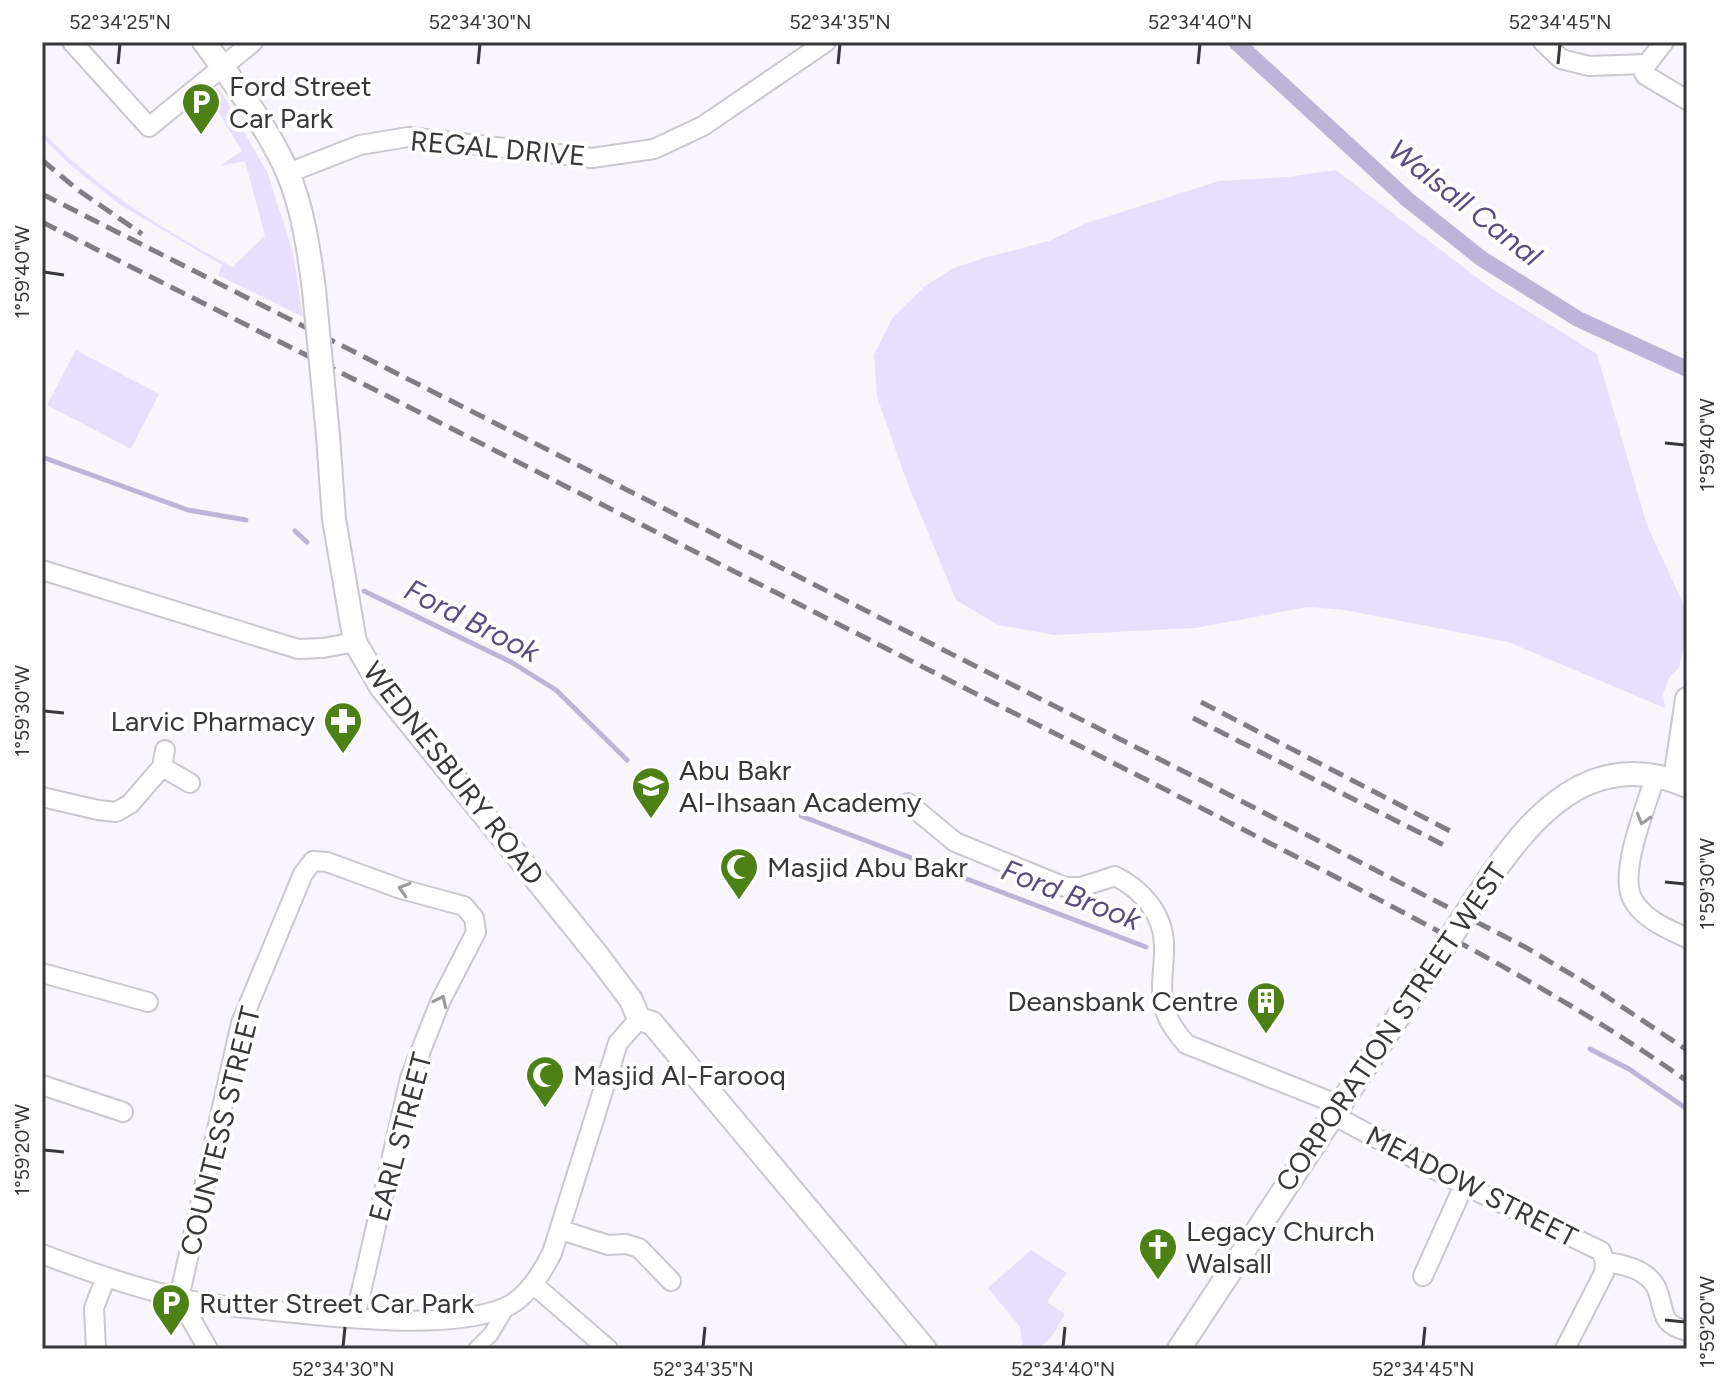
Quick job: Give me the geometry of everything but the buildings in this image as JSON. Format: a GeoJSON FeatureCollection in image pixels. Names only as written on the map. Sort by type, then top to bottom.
{"type":"FeatureCollection","features":[{"type":"Feature","properties":{"kind":"street"},"geometry":{"type":"LineString","coordinates":[[72,42],[149,127],[253,42]]}},
{"type":"Feature","properties":{"kind":"street","name":"WEDNESBURY ROAD"},"geometry":{"type":"LineString","coordinates":[[204,42],[270,139],[288,173],[308,243],[334,519],[355,642],[381,687],[598,956],[631,1000],[639,1019],[652,1023],[925,1349]]}},
{"type":"Feature","properties":{"kind":"street","name":"REGAL DRIVE"},"geometry":{"type":"LineString","coordinates":[[288,173],[360,145],[408,137],[592,158],[654,149],[703,126],[826,42]]}},
{"type":"Feature","properties":{"kind":"street"},"geometry":{"type":"LineString","coordinates":[[1543,42],[1561,59],[1589,66],[1647,64]]}},
{"type":"Feature","properties":{"kind":"street"},"geometry":{"type":"LineString","coordinates":[[1664,42],[1643,70],[1645,75],[1687,100]]}},
{"type":"Feature","properties":{"kind":"street"},"geometry":{"type":"LineString","coordinates":[[42,570],[298,649],[355,642]]}},
{"type":"Feature","properties":{"kind":"street"},"geometry":{"type":"LineString","coordinates":[[1687,699],[1672,781],[1631,860],[1628,881],[1632,899],[1641,911],[1661,926],[1687,938]]}},
{"type":"Feature","properties":{"kind":"street"},"geometry":{"type":"LineString","coordinates":[[42,797],[116,812],[130,804],[163,758],[190,783]]}},
{"type":"Feature","properties":{"kind":"street","name":"CORPORATION STREET WEST"},"geometry":{"type":"LineString","coordinates":[[1179,1349],[1505,855],[1523,834],[1542,813],[1571,790],[1607,776],[1627,774],[1672,781]]}},
{"type":"Feature","properties":{"kind":"street","name":"MEADOW STREET"},"geometry":{"type":"LineString","coordinates":[[908,803],[955,842],[1065,887],[1081,887],[1115,876],[1133,885],[1154,908],[1165,942],[1160,982],[1164,1009],[1173,1028],[1186,1044],[1336,1110],[1464,1185],[1601,1251],[1605,1262]]}},
{"type":"Feature","properties":{"kind":"street","name":"COUNTESS STREET"},"geometry":{"type":"LineString","coordinates":[[179,1298],[241,1023],[303,874],[313,861],[327,862],[401,889],[464,906],[474,918]]}},
{"type":"Feature","properties":{"kind":"street","name":"EARL STREET"},"geometry":{"type":"LineString","coordinates":[[355,1318],[410,1078],[440,1002],[476,932],[474,918]]}},
{"type":"Feature","properties":{"kind":"street"},"geometry":{"type":"LineString","coordinates":[[42,973],[148,1002]]}},
{"type":"Feature","properties":{"kind":"street"},"geometry":{"type":"LineString","coordinates":[[476,1349],[491,1334],[507,1307],[533,1284],[552,1253],[618,1043],[639,1019]]}},
{"type":"Feature","properties":{"kind":"street"},"geometry":{"type":"LineString","coordinates":[[42,1085],[123,1112]]}},
{"type":"Feature","properties":{"kind":"street"},"geometry":{"type":"LineString","coordinates":[[1423,1276],[1464,1185]]}},
{"type":"Feature","properties":{"kind":"street"},"geometry":{"type":"LineString","coordinates":[[561,1230],[608,1245],[626,1244],[639,1248],[671,1281]]}},
{"type":"Feature","properties":{"kind":"street"},"geometry":{"type":"LineString","coordinates":[[42,1254],[179,1298],[239,1307],[396,1320],[447,1318],[507,1307]]}},
{"type":"Feature","properties":{"kind":"street"},"geometry":{"type":"LineString","coordinates":[[1565,1349],[1604,1273],[1605,1262],[1634,1268],[1651,1280],[1657,1289],[1665,1319],[1678,1329],[1687,1331]]}},
{"type":"Feature","properties":{"kind":"street"},"geometry":{"type":"LineString","coordinates":[[96,1349],[94,1308],[106,1277]]}},
{"type":"Feature","properties":{"kind":"street"},"geometry":{"type":"LineString","coordinates":[[533,1284],[608,1349]]}},
{"type":"Feature","properties":{"kind":"street"},"geometry":{"type":"LineString","coordinates":[[179,1298],[208,1349]]}},
{"type":"Feature","properties":{"kind":"shaded area"},"geometry":{"type":"Polygon","coordinates":[[[217,88],[268,174],[293,253],[303,317],[218,275],[222,265],[119,204],[67,162],[42,137],[42,131],[85,171],[131,206],[232,267],[265,236],[245,161],[220,166],[242,151],[208,95],[217,88]]]}},
{"type":"Feature","properties":{"kind":"shaded area"},"geometry":{"type":"Polygon","coordinates":[[[1336,170],[1492,289],[1597,354],[1647,525],[1687,612],[1687,630],[1679,668],[1670,676],[1663,694],[1665,708],[1508,642],[1345,610],[1308,607],[1195,628],[1055,635],[998,625],[956,600],[907,482],[877,397],[874,355],[893,317],[925,286],[954,268],[1049,241],[1084,224],[1219,181],[1336,170]]]}},
{"type":"Feature","properties":{"kind":"shaded area"},"geometry":{"type":"Polygon","coordinates":[[[76,350],[159,394],[131,449],[47,405],[76,350]]]}},
{"type":"Feature","properties":{"kind":"shaded area"},"geometry":{"type":"Polygon","coordinates":[[[1031,1250],[1067,1273],[1047,1302],[1065,1314],[1045,1343],[1023,1349],[1020,1327],[988,1288],[1031,1250]]]}},
{"type":"Feature","properties":{"kind":"waterway","name":"Walsall Canal"},"geometry":{"type":"LineString","coordinates":[[1236,42],[1408,200],[1482,259],[1578,319],[1687,369]]}},
{"type":"Feature","properties":{"kind":"waterway","name":"Ford Brook"},"geometry":{"type":"LineString","coordinates":[[42,457],[188,510],[246,520]]}},
{"type":"Feature","properties":{"kind":"waterway","name":"Ford Brook"},"geometry":{"type":"LineString","coordinates":[[295,531],[307,542]]}},
{"type":"Feature","properties":{"kind":"waterway","name":"Ford Brook"},"geometry":{"type":"LineString","coordinates":[[364,591],[511,662],[556,690],[627,760]]}},
{"type":"Feature","properties":{"kind":"waterway","name":"Ford Brook"},"geometry":{"type":"LineString","coordinates":[[801,816],[1146,947]]}},
{"type":"Feature","properties":{"kind":"waterway","name":"Ford Brook"},"geometry":{"type":"LineString","coordinates":[[1590,1049],[1629,1069],[1687,1109]]}},
{"type":"Feature","properties":{"kind":"railway"},"geometry":{"type":"LineString","coordinates":[[42,160],[78,190],[142,234]]}},
{"type":"Feature","properties":{"kind":"railway"},"geometry":{"type":"LineString","coordinates":[[42,194],[1525,947],[1687,1050]]}},
{"type":"Feature","properties":{"kind":"railway"},"geometry":{"type":"LineString","coordinates":[[42,222],[1332,875],[1558,998],[1687,1081]]}},
{"type":"Feature","properties":{"kind":"railway"},"geometry":{"type":"LineString","coordinates":[[1201,702],[1452,832]]}},
{"type":"Feature","properties":{"kind":"railway"},"geometry":{"type":"LineString","coordinates":[[1193,718],[1446,846]]}},
{"type":"Feature","properties":{"kind":"place","name":"Ford Street Car Park"},"geometry":{"type":"Point","coordinates":[201,136]}},
{"type":"Feature","properties":{"kind":"place","name":"Larvic Pharmacy"},"geometry":{"type":"Point","coordinates":[343,755]}},
{"type":"Feature","properties":{"kind":"place","name":"Abu Bakr Al-Ihsaan Academy"},"geometry":{"type":"Point","coordinates":[651,820]}},
{"type":"Feature","properties":{"kind":"place","name":"Masjid Abu Bakr"},"geometry":{"type":"Point","coordinates":[739,901]}},
{"type":"Feature","properties":{"kind":"place","name":"Deansbank Centre"},"geometry":{"type":"Point","coordinates":[1266,1035]}},
{"type":"Feature","properties":{"kind":"place","name":"Masjid Al-Farooq"},"geometry":{"type":"Point","coordinates":[545,1109]}},
{"type":"Feature","properties":{"kind":"place","name":"Legacy Church Walsall"},"geometry":{"type":"Point","coordinates":[1158,1281]}},
{"type":"Feature","properties":{"kind":"place","name":"Rutter Street Car Park"},"geometry":{"type":"Point","coordinates":[171,1337]}}]}
